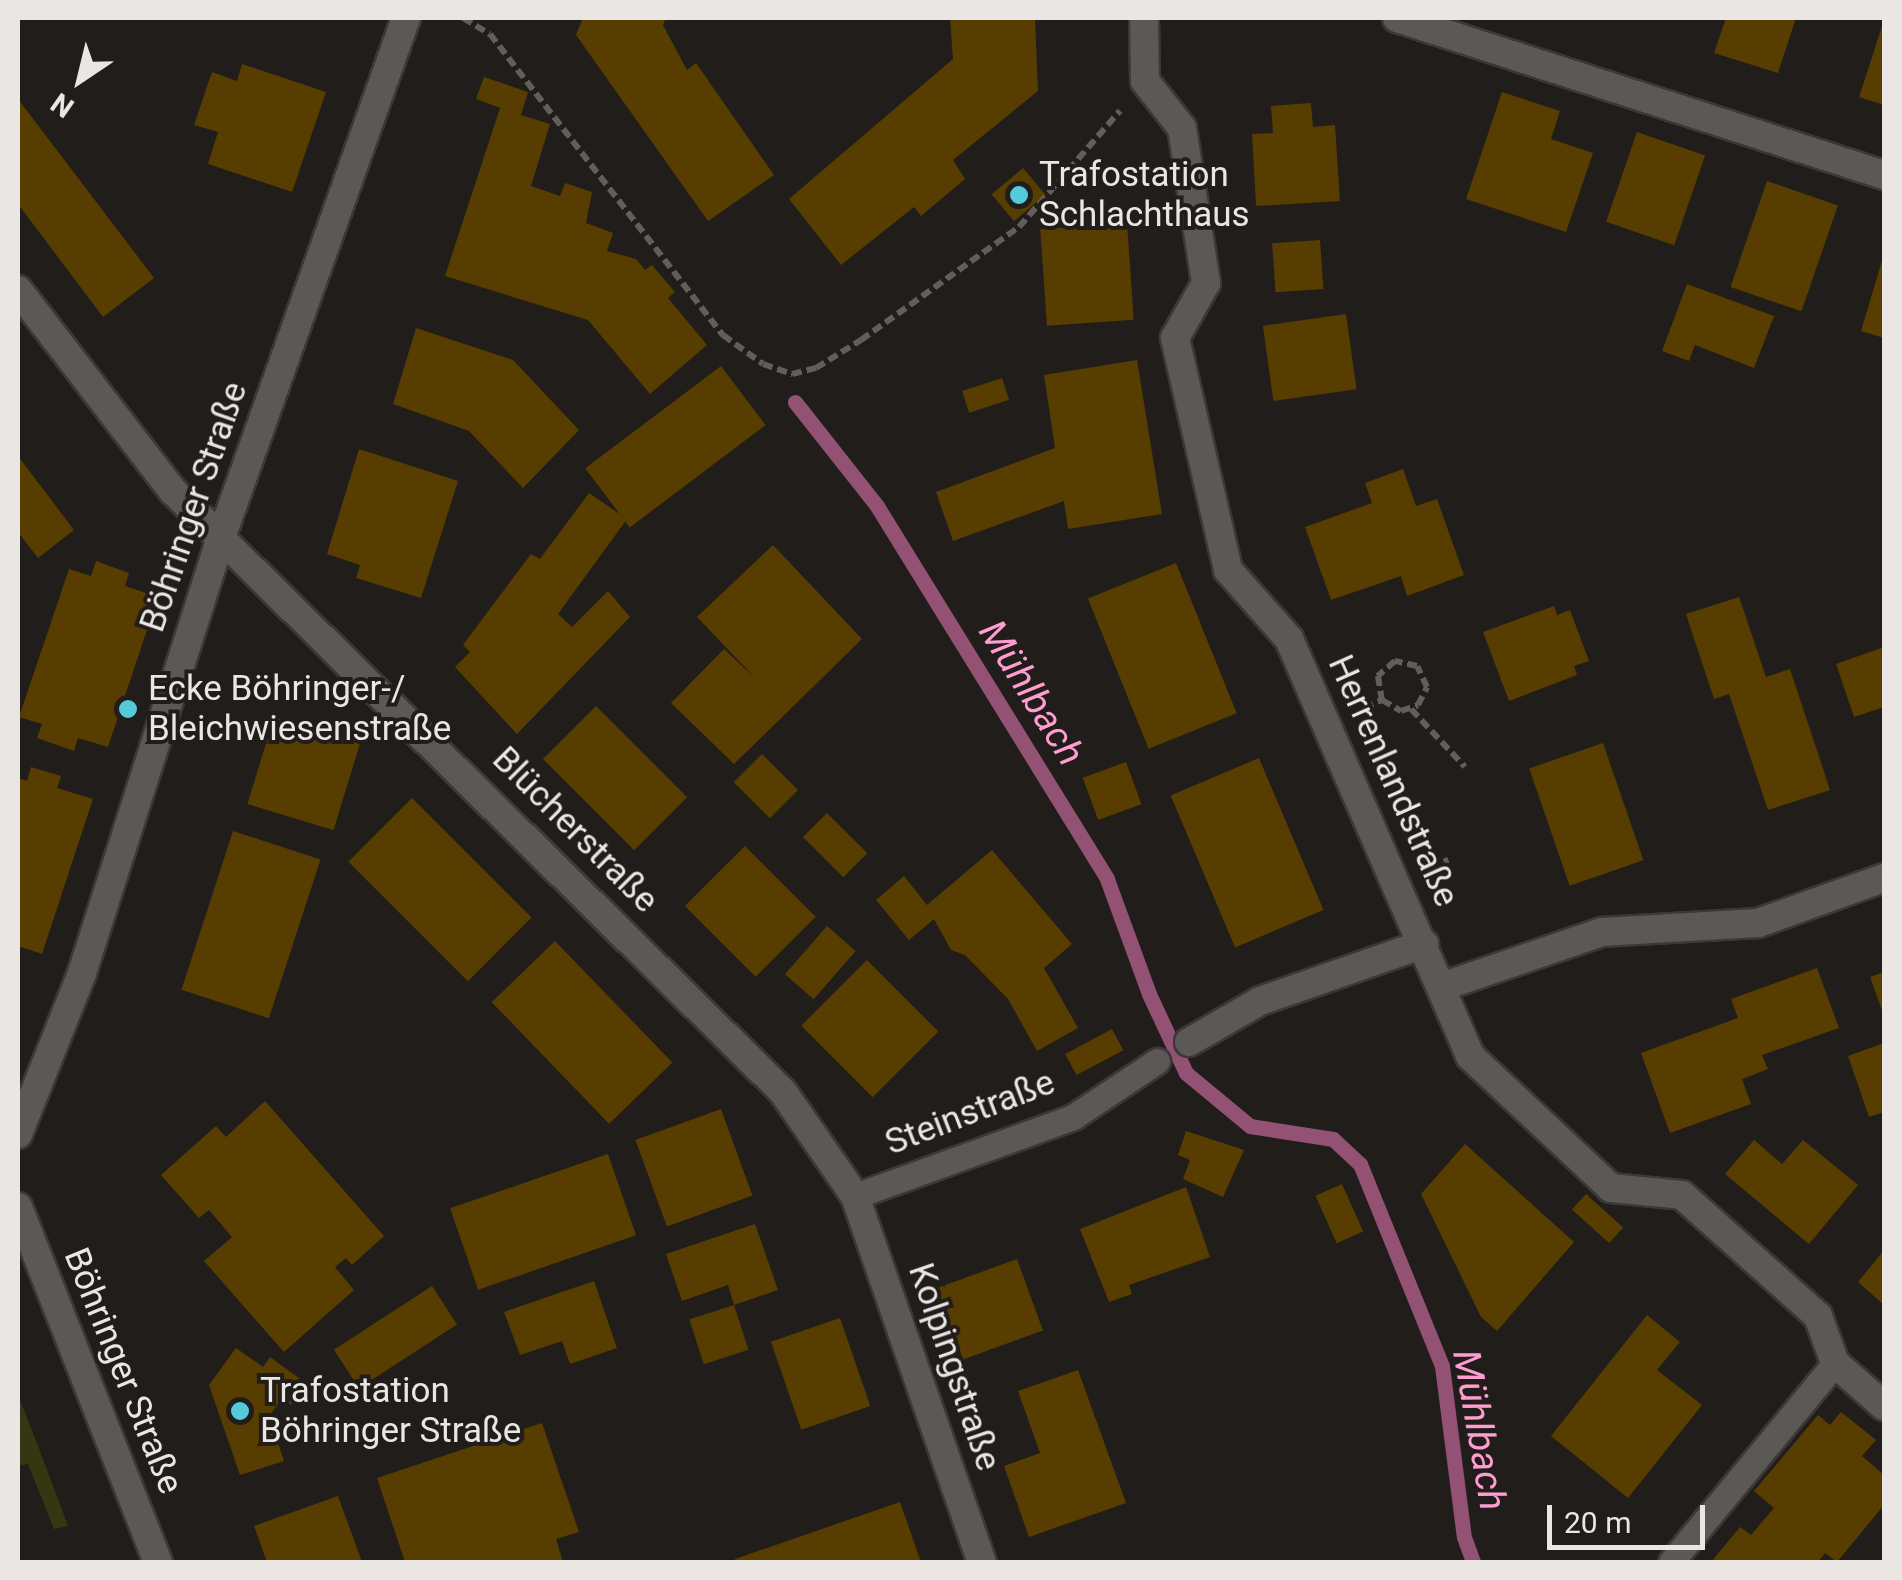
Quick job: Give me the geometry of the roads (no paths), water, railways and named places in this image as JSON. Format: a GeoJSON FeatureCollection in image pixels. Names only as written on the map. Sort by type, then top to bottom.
{"type":"FeatureCollection","features":[{"type":"Feature","properties":{"kind":"street","name":"Böhringer Straße"},"geometry":{"type":"LineString","coordinates":[[18,1134],[82,973],[222,535],[406,18]]}},
{"type":"Feature","properties":{"kind":"street","name":"Herrenlandstraße"},"geometry":{"type":"LineString","coordinates":[[1144,18],[1145,81],[1182,128],[1206,283],[1175,338],[1228,570],[1288,639],[1444,986],[1470,1056],[1534,1122],[1611,1188],[1682,1195],[1818,1316],[1835,1363],[1884,1406]]}},
{"type":"Feature","properties":{"kind":"street"},"geometry":{"type":"LineString","coordinates":[[1397,18],[1884,176]]}},
{"type":"Feature","properties":{"kind":"street","name":"Blücherstraße"},"geometry":{"type":"LineString","coordinates":[[18,290],[174,491],[783,1092],[855,1196]]}},
{"type":"Feature","properties":{"kind":"street"},"geometry":{"type":"LineString","coordinates":[[1444,986],[1602,932],[1758,923],[1884,878]]}},
{"type":"Feature","properties":{"kind":"street"},"geometry":{"type":"LineString","coordinates":[[1188,1042],[1260,1002],[1424,944]]}},
{"type":"Feature","properties":{"kind":"street","name":"Kolpingstraße"},"geometry":{"type":"LineString","coordinates":[[855,1196],[982,1562]]}},
{"type":"Feature","properties":{"kind":"street","name":"Böhringer Straße"},"geometry":{"type":"LineString","coordinates":[[18,1207],[158,1562]]}},
{"type":"Feature","properties":{"kind":"lane","name":"Steinstraße"},"geometry":{"type":"LineString","coordinates":[[855,1196],[1073,1118],[1157,1062]]}},
{"type":"Feature","properties":{"kind":"lane"},"geometry":{"type":"LineString","coordinates":[[1672,1562],[1835,1363]]}},
{"type":"Feature","properties":{"kind":"waterway","name":"Mühlbach"},"geometry":{"type":"LineString","coordinates":[[795,402],[877,506],[1107,879],[1149,994],[1186,1073],[1250,1126],[1333,1139],[1360,1164],[1442,1366],[1464,1537],[1473,1562]]}},
{"type":"Feature","properties":{"kind":"place","name":"Trafostation Schlachthaus"},"geometry":{"type":"Point","coordinates":[1019,195]}},
{"type":"Feature","properties":{"kind":"place","name":"Ecke Böhringer-/ Bleichwiesenstraße"},"geometry":{"type":"Point","coordinates":[128,709]}},
{"type":"Feature","properties":{"kind":"place","name":"Trafostation Böhringer Straße"},"geometry":{"type":"Point","coordinates":[240,1411]}}]}
